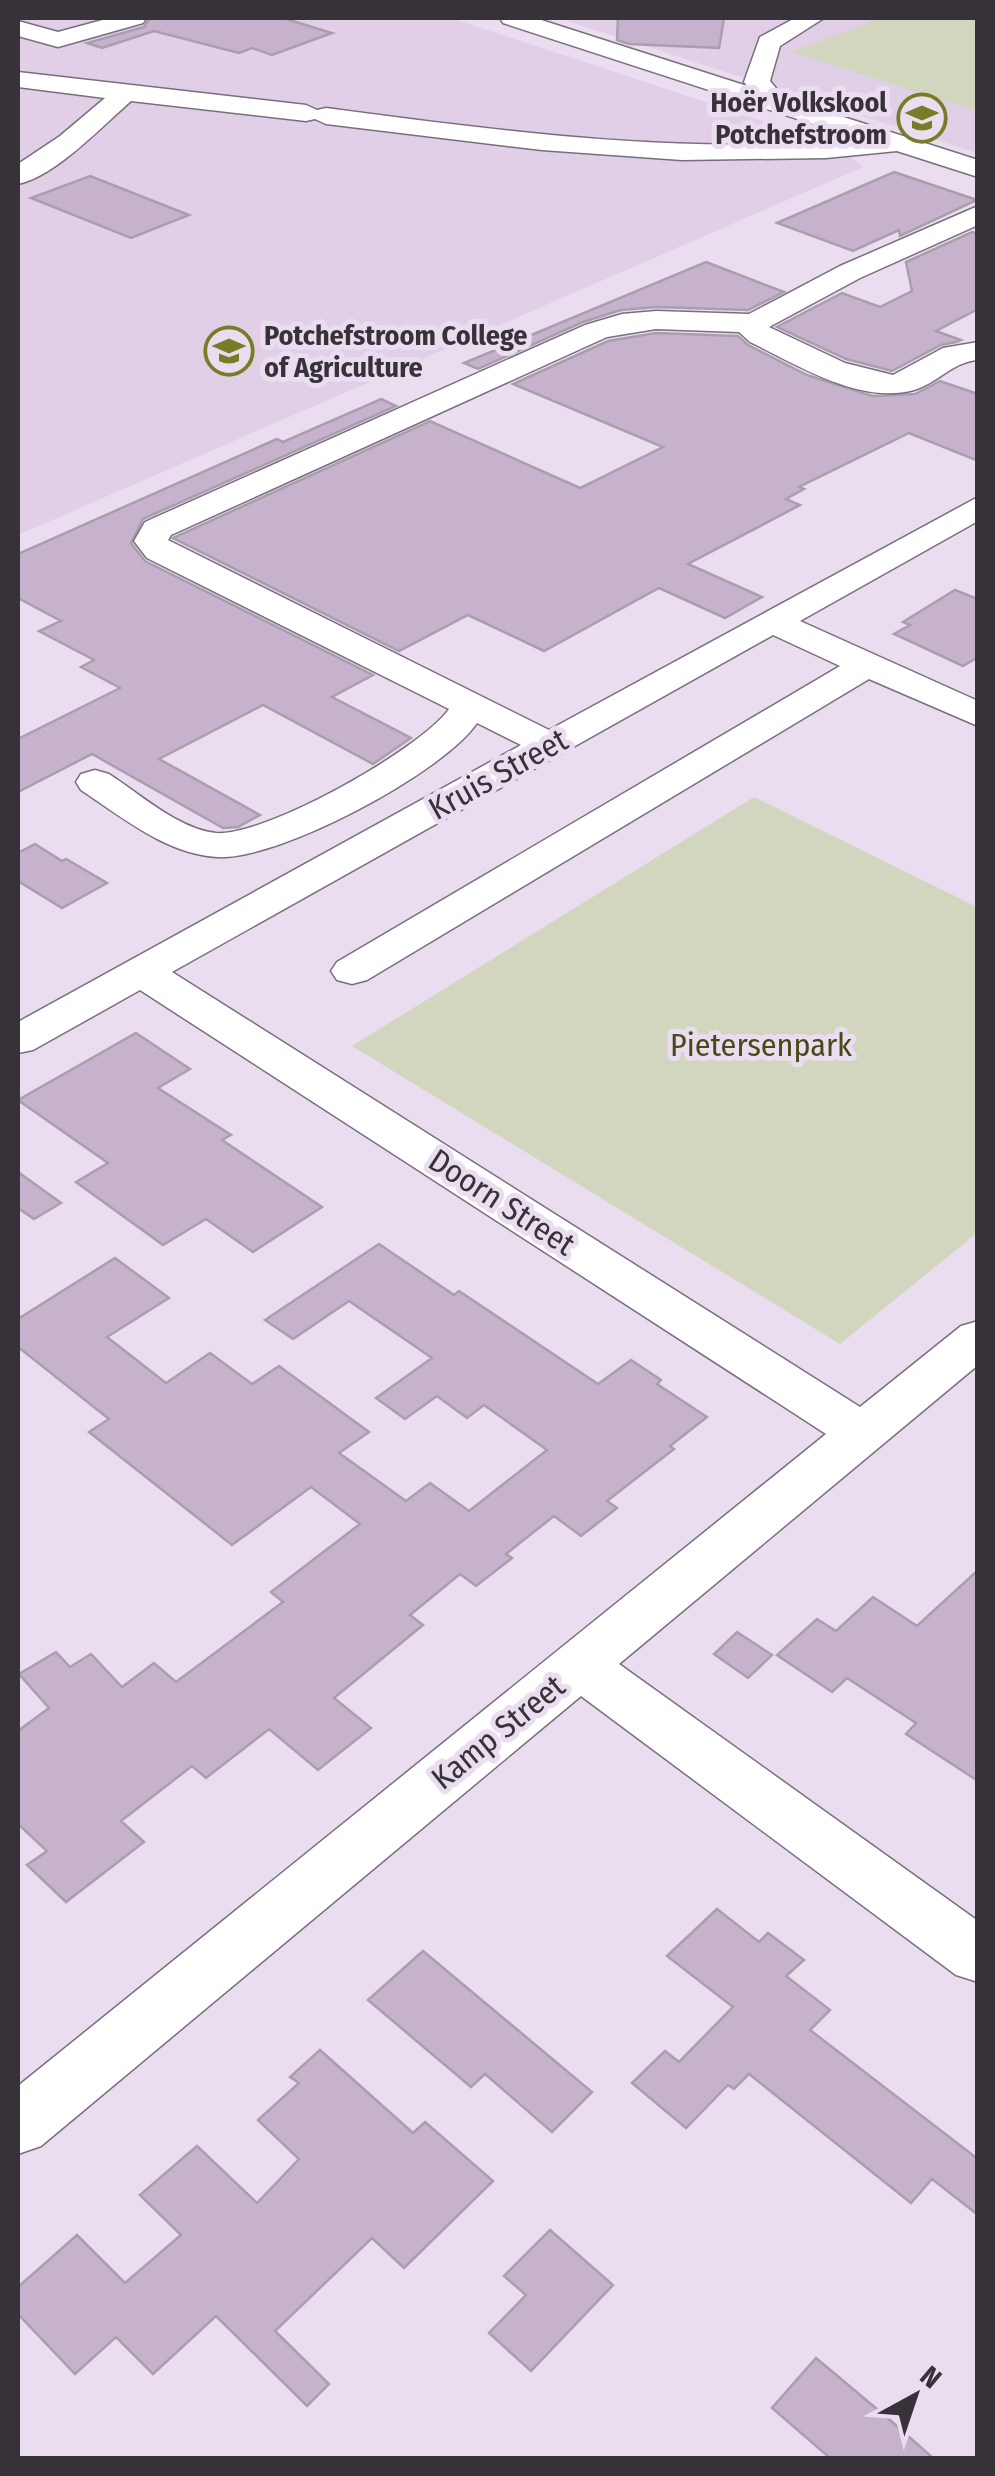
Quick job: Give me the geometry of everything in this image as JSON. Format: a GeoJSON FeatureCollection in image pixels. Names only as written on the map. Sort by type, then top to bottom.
{"type":"FeatureCollection","features":[{"type":"Feature","properties":{"kind":"street"},"geometry":{"type":"LineString","coordinates":[[18,28],[58,40],[134,18]]}},
{"type":"Feature","properties":{"kind":"street"},"geometry":{"type":"LineString","coordinates":[[512,18],[978,169]]}},
{"type":"Feature","properties":{"kind":"street"},"geometry":{"type":"LineString","coordinates":[[776,103],[757,82],[770,42],[780,24],[812,18]]}},
{"type":"Feature","properties":{"kind":"street"},"geometry":{"type":"LineString","coordinates":[[18,80],[511,140],[702,156],[818,152],[900,143]]}},
{"type":"Feature","properties":{"kind":"street"},"geometry":{"type":"LineString","coordinates":[[18,176],[70,142],[125,93]]}},
{"type":"Feature","properties":{"kind":"street"},"geometry":{"type":"LineString","coordinates":[[511,140],[735,137],[794,133],[837,123]]}},
{"type":"Feature","properties":{"kind":"street"},"geometry":{"type":"LineString","coordinates":[[550,745],[159,551],[150,541],[157,529],[596,331],[622,323],[656,320],[754,323],[850,272],[978,214]]}},
{"type":"Feature","properties":{"kind":"street"},"geometry":{"type":"LineString","coordinates":[[754,323],[752,329],[760,336],[878,384],[910,382],[941,358],[978,351]]}},
{"type":"Feature","properties":{"kind":"street","name":"Kruis Street"},"geometry":{"type":"LineString","coordinates":[[18,1040],[978,507]]}},
{"type":"Feature","properties":{"kind":"street"},"geometry":{"type":"LineString","coordinates":[[771,622],[978,714]]}},
{"type":"Feature","properties":{"kind":"street"},"geometry":{"type":"LineString","coordinates":[[352,971],[867,665]]}},
{"type":"Feature","properties":{"kind":"street"},"geometry":{"type":"LineString","coordinates":[[95,782],[172,831],[199,842],[243,844],[400,767],[448,736],[470,707]]}},
{"type":"Feature","properties":{"kind":"street","name":"Doorn Street"},"geometry":{"type":"LineString","coordinates":[[142,972],[862,1433]]}},
{"type":"Feature","properties":{"kind":"street","name":"Kamp Street"},"geometry":{"type":"LineString","coordinates":[[18,2126],[978,1338]]}},
{"type":"Feature","properties":{"kind":"street"},"geometry":{"type":"LineString","coordinates":[[580,1665],[978,1956]]}},
{"type":"Feature","properties":{"kind":"shaded area","name":"Potchefstroom College of Agriculture"},"geometry":{"type":"Polygon","coordinates":[[[18,18],[451,18],[835,145],[863,167],[18,535],[18,18]]]}},
{"type":"Feature","properties":{"kind":"shaded area","name":"Hoër Volkskool Potchefstroom"},"geometry":{"type":"Polygon","coordinates":[[[558,18],[977,18],[977,153],[757,82],[558,18]]]}},
{"type":"Feature","properties":{"kind":"green space"},"geometry":{"type":"Polygon","coordinates":[[[880,18],[977,18],[977,111],[791,52],[880,18]]]}},
{"type":"Feature","properties":{"kind":"green space","name":"Pietersenpark"},"geometry":{"type":"Polygon","coordinates":[[[754,797],[977,907],[977,1233],[840,1344],[352,1046],[754,797]]]}},
{"type":"Feature","properties":{"kind":"building"},"geometry":{"type":"Polygon","coordinates":[[[150,18],[283,18],[332,33],[272,55],[252,48],[239,53],[154,31],[102,48],[87,43],[144,27],[150,18]]]}},
{"type":"Feature","properties":{"kind":"building"},"geometry":{"type":"Polygon","coordinates":[[[618,18],[724,18],[719,48],[629,44],[617,40],[618,18]]]}},
{"type":"Feature","properties":{"kind":"building"},"geometry":{"type":"Polygon","coordinates":[[[894,172],[977,200],[900,236],[899,230],[853,251],[777,223],[894,172]]]}},
{"type":"Feature","properties":{"kind":"building"},"geometry":{"type":"Polygon","coordinates":[[[90,176],[189,215],[131,238],[31,198],[90,176]]]}},
{"type":"Feature","properties":{"kind":"building"},"geometry":{"type":"Polygon","coordinates":[[[972,232],[978,234],[978,309],[936,331],[961,340],[941,345],[892,371],[846,359],[777,327],[842,293],[880,307],[912,291],[906,262],[972,232]]]}},
{"type":"Feature","properties":{"kind":"building"},"geometry":{"type":"Polygon","coordinates":[[[706,262],[784,292],[748,310],[621,310],[583,322],[478,369],[464,363],[706,262]]]}},
{"type":"Feature","properties":{"kind":"building"},"geometry":{"type":"Polygon","coordinates":[[[656,333],[738,336],[807,375],[872,396],[915,394],[940,381],[978,394],[978,461],[909,433],[799,487],[804,489],[786,499],[800,505],[688,564],[762,597],[725,618],[659,588],[544,651],[468,615],[399,651],[173,538],[430,421],[580,488],[663,447],[513,384],[608,341],[656,333]]]}},
{"type":"Feature","properties":{"kind":"building"},"geometry":{"type":"Polygon","coordinates":[[[381,399],[396,406],[143,519],[131,543],[145,561],[373,675],[332,697],[411,738],[373,764],[263,705],[159,759],[260,815],[238,827],[223,828],[92,754],[18,792],[18,739],[120,688],[81,667],[94,660],[39,631],[61,621],[18,598],[18,554],[277,439],[283,442],[381,399]]]}},
{"type":"Feature","properties":{"kind":"building"},"geometry":{"type":"Polygon","coordinates":[[[955,590],[978,599],[978,657],[963,666],[894,634],[910,625],[903,622],[955,590]]]}},
{"type":"Feature","properties":{"kind":"building"},"geometry":{"type":"Polygon","coordinates":[[[35,844],[107,883],[62,908],[18,881],[18,853],[35,844]]]}},
{"type":"Feature","properties":{"kind":"building"},"geometry":{"type":"Polygon","coordinates":[[[136,1033],[190,1069],[158,1088],[231,1135],[222,1140],[322,1207],[253,1252],[206,1219],[163,1245],[76,1182],[108,1163],[18,1100],[136,1033]]]}},
{"type":"Feature","properties":{"kind":"building"},"geometry":{"type":"Polygon","coordinates":[[[18,1172],[61,1203],[34,1219],[18,1208],[18,1172]]]}},
{"type":"Feature","properties":{"kind":"building"},"geometry":{"type":"Polygon","coordinates":[[[379,1244],[454,1295],[459,1291],[598,1384],[631,1360],[661,1380],[657,1384],[707,1417],[670,1446],[674,1449],[607,1501],[617,1508],[581,1536],[554,1516],[506,1554],[512,1558],[476,1586],[460,1574],[410,1615],[423,1625],[334,1698],[371,1728],[318,1770],[269,1729],[206,1778],[192,1766],[121,1821],[144,1842],[66,1902],[27,1865],[47,1851],[18,1824],[18,1731],[49,1708],[19,1674],[56,1652],[70,1667],[91,1654],[122,1687],[154,1663],[176,1682],[283,1602],[271,1592],[360,1524],[311,1487],[232,1545],[89,1432],[109,1419],[18,1347],[18,1319],[115,1258],[169,1298],[107,1337],[166,1383],[210,1353],[252,1384],[279,1366],[369,1432],[339,1453],[406,1501],[430,1483],[469,1511],[547,1450],[484,1405],[467,1418],[437,1396],[405,1419],[376,1398],[432,1358],[349,1301],[293,1339],[265,1320],[379,1244]]]}},
{"type":"Feature","properties":{"kind":"building"},"geometry":{"type":"Polygon","coordinates":[[[978,1570],[978,1781],[906,1734],[916,1723],[847,1678],[832,1692],[777,1655],[817,1619],[836,1631],[873,1597],[917,1626],[978,1570]]]}},
{"type":"Feature","properties":{"kind":"building"},"geometry":{"type":"Polygon","coordinates":[[[737,1632],[772,1655],[748,1678],[714,1654],[737,1632]]]}},
{"type":"Feature","properties":{"kind":"building"},"geometry":{"type":"Polygon","coordinates":[[[717,1909],[759,1942],[768,1933],[804,1960],[786,1976],[830,2010],[810,2030],[978,2159],[978,2215],[932,2179],[911,2203],[749,2074],[734,2089],[728,2085],[686,2128],[632,2083],[665,2051],[679,2062],[733,2007],[667,1956],[717,1909]]]}},
{"type":"Feature","properties":{"kind":"building"},"geometry":{"type":"Polygon","coordinates":[[[423,1951],[592,2092],[552,2132],[485,2074],[471,2087],[368,2000],[423,1951]]]}},
{"type":"Feature","properties":{"kind":"building"},"geometry":{"type":"Polygon","coordinates":[[[320,2050],[413,2133],[425,2122],[493,2181],[404,2268],[372,2238],[275,2331],[329,2384],[307,2406],[216,2316],[153,2374],[116,2337],[75,2374],[18,2314],[18,2287],[77,2235],[125,2283],[181,2235],[140,2195],[197,2146],[257,2203],[299,2159],[258,2120],[299,2083],[290,2077],[320,2050]]]}},
{"type":"Feature","properties":{"kind":"building"},"geometry":{"type":"Polygon","coordinates":[[[550,2230],[613,2285],[531,2371],[489,2333],[526,2295],[504,2276],[550,2230]]]}},
{"type":"Feature","properties":{"kind":"building"},"geometry":{"type":"Polygon","coordinates":[[[816,2358],[933,2458],[830,2458],[772,2408],[816,2358]]]}},
{"type":"Feature","properties":{"kind":"place","name":"Hoër Volkskool Potchefstroom"},"geometry":{"type":"Point","coordinates":[922,118]}},
{"type":"Feature","properties":{"kind":"place","name":"Potchefstroom College of Agriculture"},"geometry":{"type":"Point","coordinates":[229,351]}}]}
